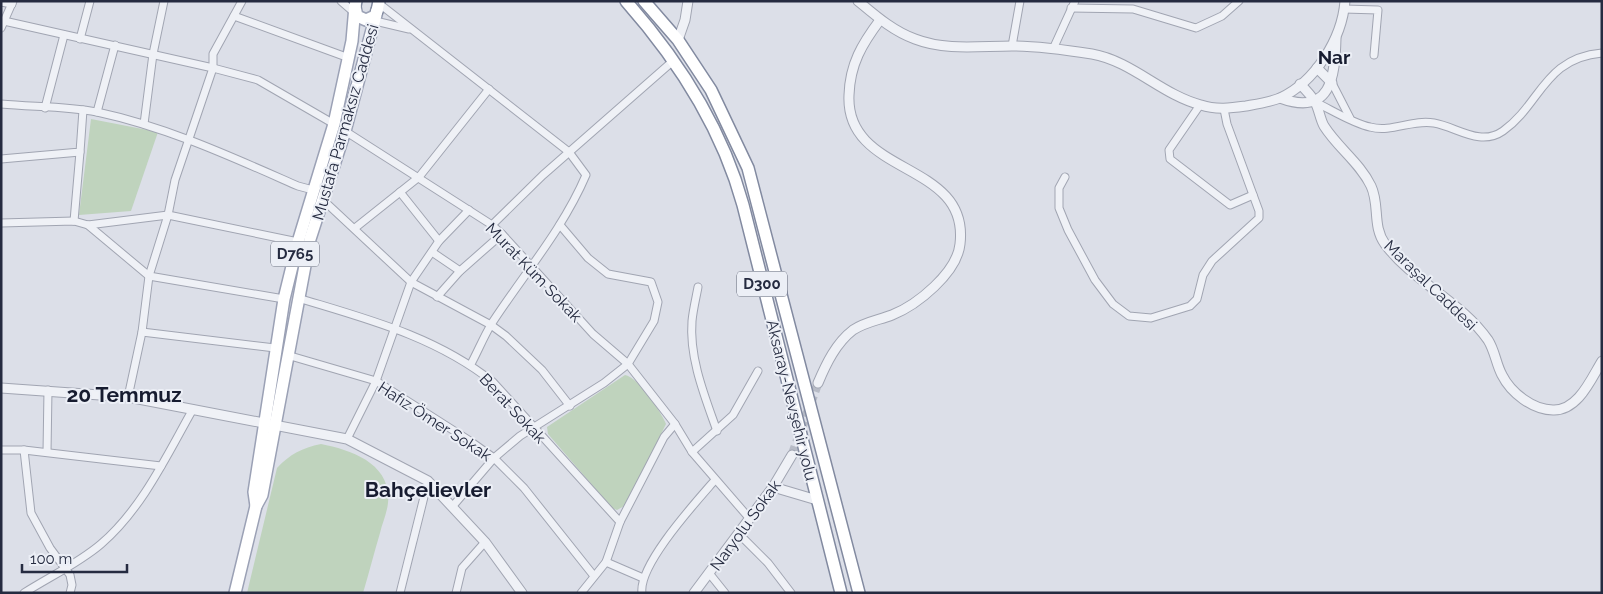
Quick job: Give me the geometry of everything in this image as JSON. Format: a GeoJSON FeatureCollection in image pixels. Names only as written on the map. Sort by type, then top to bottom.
{"type":"FeatureCollection","features":[{"type":"Feature","properties":{"kind":"main road","name":"Aksaray-Nevşehir yolu"},"geometry":{"type":"LineString","coordinates":[[626,1],[674,61],[707,114],[737,183],[841,593]]}},
{"type":"Feature","properties":{"kind":"main road","name":"Aksaray-Nevşehir yolu"},"geometry":{"type":"LineString","coordinates":[[644,1],[678,40],[712,90],[748,168],[859,593]]}},
{"type":"Feature","properties":{"kind":"main road","name":"Mustafa Parmaksız Caddesi"},"geometry":{"type":"LineString","coordinates":[[271,423],[275,348],[284,299],[298,242],[334,124],[349,58],[367,8]]}},
{"type":"Feature","properties":{"kind":"main road","name":"Mustafa Parmaksız Caddesi"},"geometry":{"type":"LineString","coordinates":[[235,593],[256,506],[254,492],[287,355],[310,239],[344,131],[367,8]]}},
{"type":"Feature","properties":{"kind":"street"},"geometry":{"type":"LineString","coordinates":[[80,39],[90,1]]}},
{"type":"Feature","properties":{"kind":"street"},"geometry":{"type":"LineString","coordinates":[[144,124],[153,54],[164,1]]}},
{"type":"Feature","properties":{"kind":"street"},"geometry":{"type":"LineString","coordinates":[[128,397],[142,332],[148,276],[168,215],[175,180],[214,68],[213,54],[242,1]]}},
{"type":"Feature","properties":{"kind":"street"},"geometry":{"type":"LineString","coordinates":[[341,1],[367,8],[412,30],[569,152],[586,175],[560,225],[491,325],[471,364]]}},
{"type":"Feature","properties":{"kind":"street"},"geometry":{"type":"LineString","coordinates":[[678,40],[685,20],[688,1]]}},
{"type":"Feature","properties":{"kind":"street"},"geometry":{"type":"LineString","coordinates":[[858,1],[880,20],[902,34],[930,44],[960,47],[1012,46],[1053,49],[1104,57],[1200,105],[1224,109],[1280,98],[1300,84],[1317,68],[1336,36]]}},
{"type":"Feature","properties":{"kind":"street"},"geometry":{"type":"LineString","coordinates":[[1012,46],[1020,1]]}},
{"type":"Feature","properties":{"kind":"street"},"geometry":{"type":"LineString","coordinates":[[1053,49],[1073,5],[1133,8],[1196,28],[1222,16],[1239,1]]}},
{"type":"Feature","properties":{"kind":"street"},"geometry":{"type":"LineString","coordinates":[[1,2],[12,3],[2,24],[115,45],[258,80],[334,124]]}},
{"type":"Feature","properties":{"kind":"street"},"geometry":{"type":"LineString","coordinates":[[1315,102],[1332,83],[1335,70],[1336,36],[1344,5],[1378,10],[1374,55]]}},
{"type":"Feature","properties":{"kind":"street"},"geometry":{"type":"LineString","coordinates":[[367,8],[412,30]]}},
{"type":"Feature","properties":{"kind":"street"},"geometry":{"type":"LineString","coordinates":[[234,16],[349,58]]}},
{"type":"Feature","properties":{"kind":"street"},"geometry":{"type":"LineString","coordinates":[[818,383],[830,356],[844,338],[861,326],[891,315],[910,305],[949,272],[955,263],[960,243],[958,220],[952,205],[942,190],[872,148],[854,126],[849,112],[848,99],[851,70],[860,47],[880,20]]}},
{"type":"Feature","properties":{"kind":"street"},"geometry":{"type":"LineString","coordinates":[[45,108],[64,35]]}},
{"type":"Feature","properties":{"kind":"street"},"geometry":{"type":"LineString","coordinates":[[96,112],[115,45]]}},
{"type":"Feature","properties":{"kind":"street"},"geometry":{"type":"LineString","coordinates":[[1280,98],[1296,103],[1315,102],[1360,124],[1379,129],[1430,122],[1474,136],[1496,135],[1511,124],[1543,84],[1564,66],[1588,55],[1602,54]]}},
{"type":"Feature","properties":{"kind":"street"},"geometry":{"type":"LineString","coordinates":[[492,225],[569,152],[674,61]]}},
{"type":"Feature","properties":{"kind":"street"},"geometry":{"type":"LineString","coordinates":[[1317,68],[1332,83],[1351,118]]}},
{"type":"Feature","properties":{"kind":"street","name":"Maraşal Caddesi"},"geometry":{"type":"LineString","coordinates":[[1300,84],[1315,102],[1324,126],[1367,177],[1376,201],[1377,226],[1386,245],[1458,308],[1482,333],[1494,353],[1503,377],[1523,399],[1544,409],[1555,410],[1566,407],[1580,396],[1602,361]]}},
{"type":"Feature","properties":{"kind":"street"},"geometry":{"type":"LineString","coordinates":[[355,228],[419,177],[489,89]]}},
{"type":"Feature","properties":{"kind":"street"},"geometry":{"type":"LineString","coordinates":[[1,104],[83,110],[144,124],[189,139],[298,186],[313,190]]}},
{"type":"Feature","properties":{"kind":"street"},"geometry":{"type":"LineString","coordinates":[[1200,105],[1168,150],[1170,159],[1230,205],[1253,195]]}},
{"type":"Feature","properties":{"kind":"street"},"geometry":{"type":"LineString","coordinates":[[1065,176],[1059,188],[1059,208],[1068,230],[1095,280],[1113,304],[1129,316],[1151,318],[1190,306],[1197,299],[1203,275],[1212,261],[1259,218],[1253,195],[1227,124],[1224,109]]}},
{"type":"Feature","properties":{"kind":"street"},"geometry":{"type":"LineString","coordinates":[[74,221],[83,110]]}},
{"type":"Feature","properties":{"kind":"street","name":"Murat Küm Sokak"},"geometry":{"type":"LineString","coordinates":[[344,131],[419,177],[492,225],[502,234],[593,334],[628,364],[675,424],[692,452],[750,519]]}},
{"type":"Feature","properties":{"kind":"street"},"geometry":{"type":"LineString","coordinates":[[1,159],[80,152]]}},
{"type":"Feature","properties":{"kind":"street"},"geometry":{"type":"LineString","coordinates":[[400,192],[439,241]]}},
{"type":"Feature","properties":{"kind":"street"},"geometry":{"type":"LineString","coordinates":[[322,199],[411,282],[437,298],[491,325],[506,336],[542,370],[570,406]]}},
{"type":"Feature","properties":{"kind":"street"},"geometry":{"type":"LineString","coordinates":[[347,439],[376,381],[411,282],[439,241],[469,210]]}},
{"type":"Feature","properties":{"kind":"street"},"geometry":{"type":"LineString","coordinates":[[1,223],[74,221],[88,225],[168,215],[298,242]]}},
{"type":"Feature","properties":{"kind":"street"},"geometry":{"type":"LineString","coordinates":[[88,225],[148,276],[284,299]]}},
{"type":"Feature","properties":{"kind":"street"},"geometry":{"type":"LineString","coordinates":[[452,506],[494,458],[520,436],[570,406],[628,364],[654,321],[658,302],[651,282],[608,274],[588,258],[560,225]]}},
{"type":"Feature","properties":{"kind":"street"},"geometry":{"type":"LineString","coordinates":[[437,298],[460,271],[502,234]]}},
{"type":"Feature","properties":{"kind":"street"},"geometry":{"type":"LineString","coordinates":[[432,252],[460,271]]}},
{"type":"Feature","properties":{"kind":"street"},"geometry":{"type":"LineString","coordinates":[[698,287],[692,323],[693,347],[704,392],[718,431]]}},
{"type":"Feature","properties":{"kind":"street","name":"Berat Sokak"},"geometry":{"type":"LineString","coordinates":[[298,298],[396,327],[471,364],[493,382],[620,522]]}},
{"type":"Feature","properties":{"kind":"street"},"geometry":{"type":"LineString","coordinates":[[142,332],[275,348]]}},
{"type":"Feature","properties":{"kind":"street","name":"Hafız Ömer Sokak"},"geometry":{"type":"LineString","coordinates":[[287,355],[376,381],[494,458],[524,488],[594,576]]}},
{"type":"Feature","properties":{"kind":"street"},"geometry":{"type":"LineString","coordinates":[[692,452],[718,431],[733,415],[758,371]]}},
{"type":"Feature","properties":{"kind":"street"},"geometry":{"type":"LineString","coordinates":[[1,388],[128,397],[347,439],[428,481],[485,542],[522,593]]}},
{"type":"Feature","properties":{"kind":"street"},"geometry":{"type":"LineString","coordinates":[[47,452],[48,390]]}},
{"type":"Feature","properties":{"kind":"street"},"geometry":{"type":"LineString","coordinates":[[24,593],[100,544],[125,520],[161,466],[194,409]]}},
{"type":"Feature","properties":{"kind":"street"},"geometry":{"type":"LineString","coordinates":[[581,593],[606,562],[620,522],[664,437],[675,424]]}},
{"type":"Feature","properties":{"kind":"street"},"geometry":{"type":"LineString","coordinates":[[1,450],[47,452],[161,466]]}},
{"type":"Feature","properties":{"kind":"street"},"geometry":{"type":"LineString","coordinates":[[24,450],[31,513],[50,548],[66,566],[72,585],[70,593]]}},
{"type":"Feature","properties":{"kind":"street","name":"Naryolu Sokak"},"geometry":{"type":"LineString","coordinates":[[694,593],[773,487],[792,455]]}},
{"type":"Feature","properties":{"kind":"street"},"geometry":{"type":"LineString","coordinates":[[642,593],[648,565],[693,505],[715,480]]}},
{"type":"Feature","properties":{"kind":"street"},"geometry":{"type":"LineString","coordinates":[[400,593],[428,481]]}},
{"type":"Feature","properties":{"kind":"street"},"geometry":{"type":"LineString","coordinates":[[773,487],[817,500]]}},
{"type":"Feature","properties":{"kind":"street"},"geometry":{"type":"LineString","coordinates":[[739,534],[768,563],[791,593]]}},
{"type":"Feature","properties":{"kind":"street"},"geometry":{"type":"LineString","coordinates":[[456,593],[462,568],[485,542]]}},
{"type":"Feature","properties":{"kind":"street"},"geometry":{"type":"LineString","coordinates":[[606,562],[644,578]]}},
{"type":"Feature","properties":{"kind":"street"},"geometry":{"type":"LineString","coordinates":[[710,574],[726,593]]}},
{"type":"Feature","properties":{"kind":"green space"},"geometry":{"type":"Polygon","coordinates":[[[91,119],[158,132],[131,211],[79,215],[91,119]]]}},
{"type":"Feature","properties":{"kind":"green space"},"geometry":{"type":"Polygon","coordinates":[[[625,375],[642,388],[666,424],[626,505],[617,510],[612,508],[548,434],[547,427],[625,375]]]}},
{"type":"Feature","properties":{"kind":"green space"},"geometry":{"type":"Polygon","coordinates":[[[321,444],[345,450],[368,461],[384,478],[388,490],[387,511],[363,593],[247,593],[277,468],[297,452],[321,444]]]}},
{"type":"Feature","properties":{"kind":"tunnel"},"geometry":{"type":"LineString","coordinates":[[792,455],[818,383]]}},
{"type":"Feature","properties":{"kind":"district","name":"Nar"},"geometry":{"type":"Point","coordinates":[1334,57]}},
{"type":"Feature","properties":{"kind":"district","name":"20 Temmuz"},"geometry":{"type":"Point","coordinates":[124,395]}},
{"type":"Feature","properties":{"kind":"district","name":"Bahçelievler"},"geometry":{"type":"Point","coordinates":[428,490]}}]}
